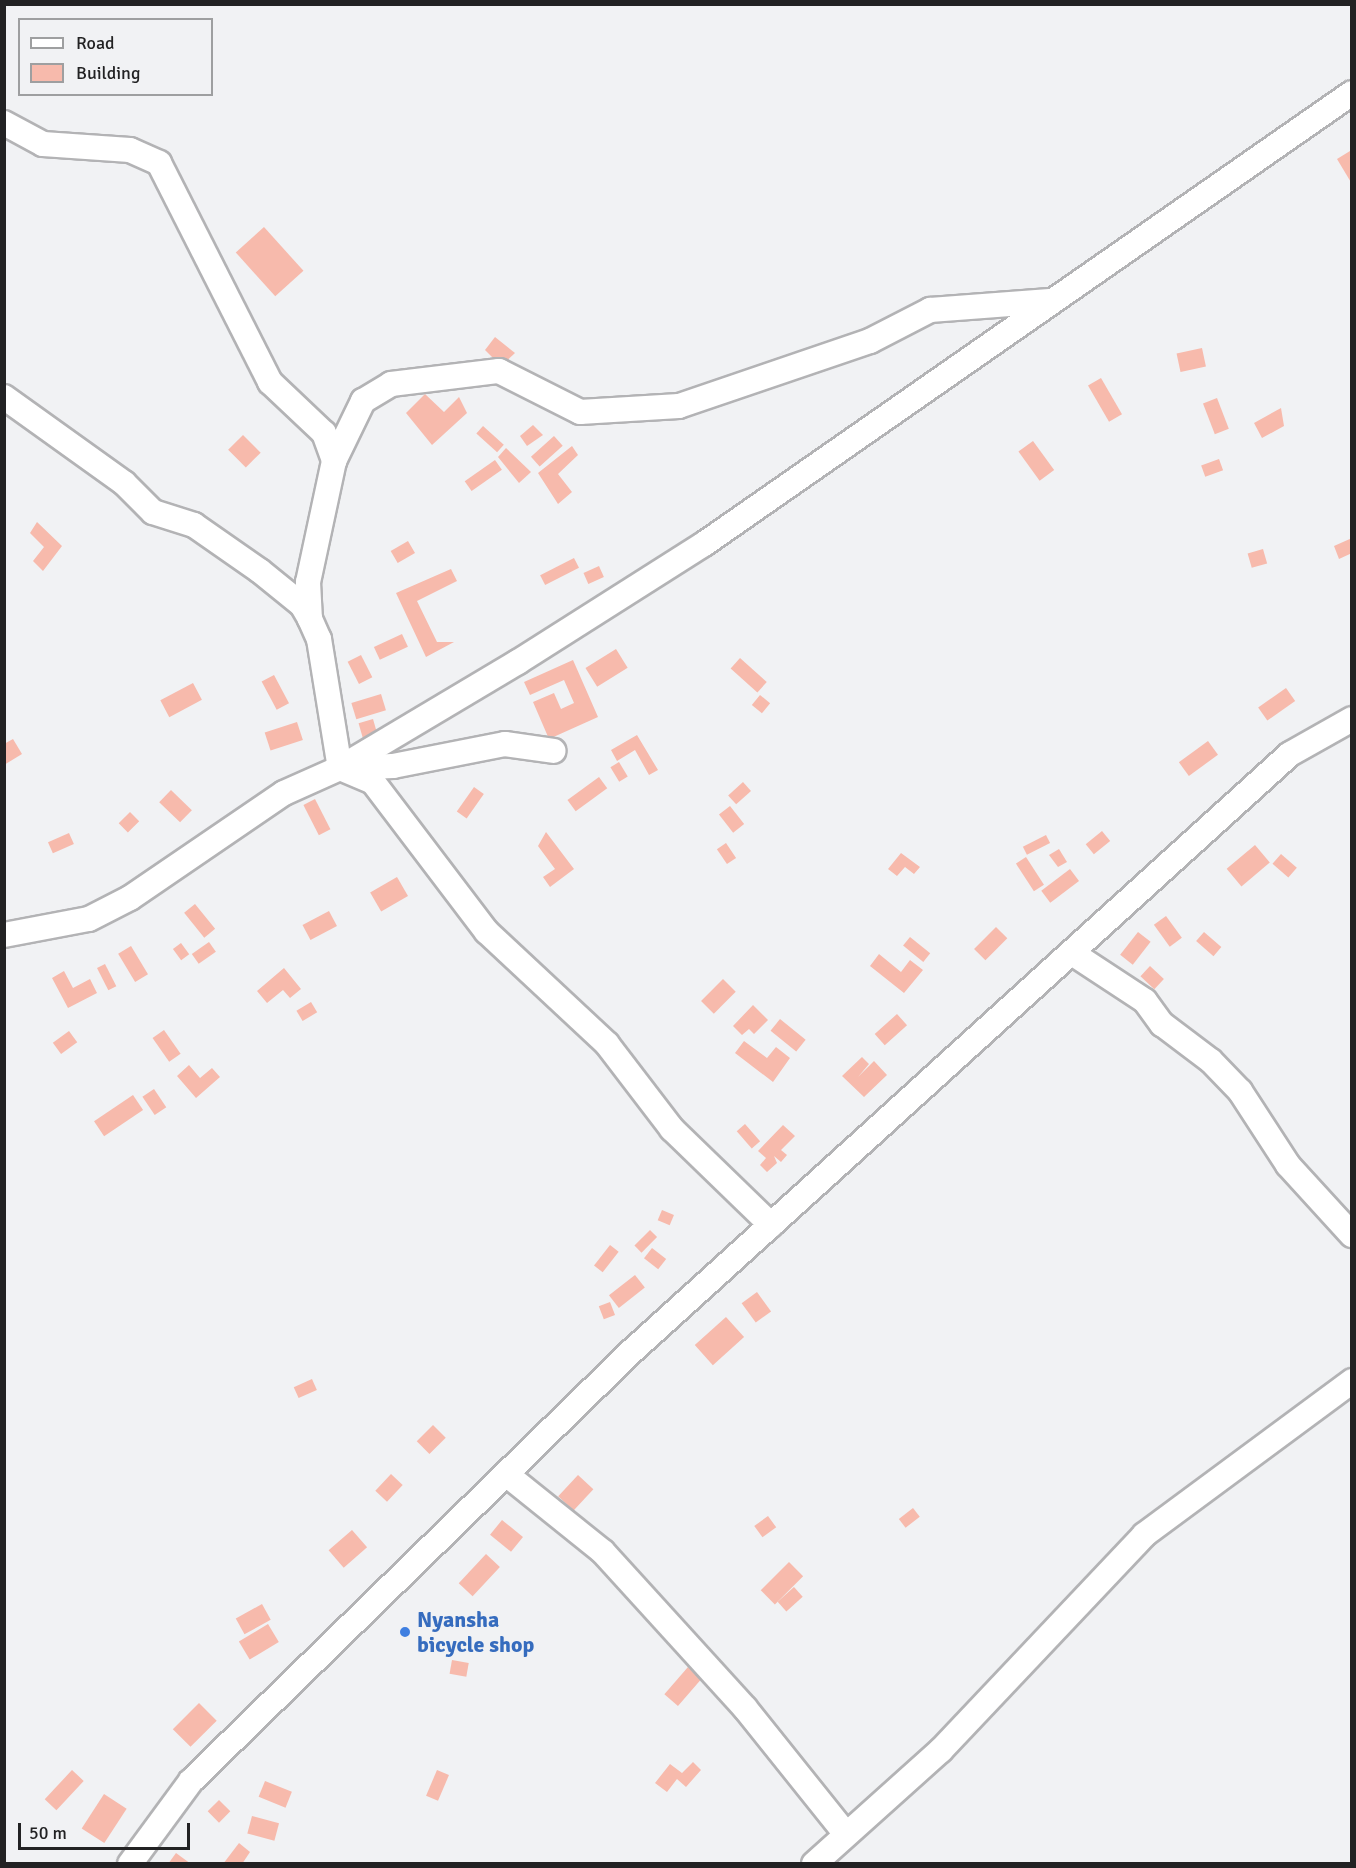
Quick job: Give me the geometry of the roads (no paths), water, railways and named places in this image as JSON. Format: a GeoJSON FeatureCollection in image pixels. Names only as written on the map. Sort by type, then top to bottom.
{"type":"FeatureCollection","features":[{"type":"Feature","properties":{"kind":"street"},"geometry":{"type":"LineString","coordinates":[[4,935],[89,919],[184,865],[284,793],[340,768],[704,544],[1352,93]]}},
{"type":"Feature","properties":{"kind":"street"},"geometry":{"type":"LineString","coordinates":[[1309,123],[1352,114]]}},
{"type":"Feature","properties":{"kind":"street"},"geometry":{"type":"LineString","coordinates":[[4,123],[43,144],[130,150],[159,163],[270,382],[324,433],[334,461]]}},
{"type":"Feature","properties":{"kind":"street"},"geometry":{"type":"LineString","coordinates":[[310,619],[308,582],[334,461],[363,401],[391,384],[499,370],[580,412],[679,406],[870,341],[930,310],[1056,300]]}},
{"type":"Feature","properties":{"kind":"street"},"geometry":{"type":"LineString","coordinates":[[4,397],[124,483],[153,512],[194,525],[260,571],[302,605],[319,639],[340,768]]}},
{"type":"Feature","properties":{"kind":"street"},"geometry":{"type":"LineString","coordinates":[[130,1863],[191,1781],[506,1474],[771,1225],[1290,754],[1352,719]]}},
{"type":"Feature","properties":{"kind":"street"},"geometry":{"type":"LineString","coordinates":[[340,768],[393,766],[505,744],[554,751]]}},
{"type":"Feature","properties":{"kind":"street"},"geometry":{"type":"LineString","coordinates":[[340,768],[373,782],[487,932],[607,1044],[672,1129],[771,1225]]}},
{"type":"Feature","properties":{"kind":"street"},"geometry":{"type":"LineString","coordinates":[[1072,953],[1145,1001],[1162,1024],[1211,1061],[1240,1091],[1288,1165],[1352,1235]]}},
{"type":"Feature","properties":{"kind":"street"},"geometry":{"type":"LineString","coordinates":[[814,1863],[941,1750],[1144,1535],[1352,1382]]}},
{"type":"Feature","properties":{"kind":"street"},"geometry":{"type":"LineString","coordinates":[[506,1474],[603,1552],[745,1708],[846,1834]]}},
{"type":"Feature","properties":{"kind":"place","name":"Nyansha bicycle shop"},"geometry":{"type":"Point","coordinates":[405,1632]}}]}
